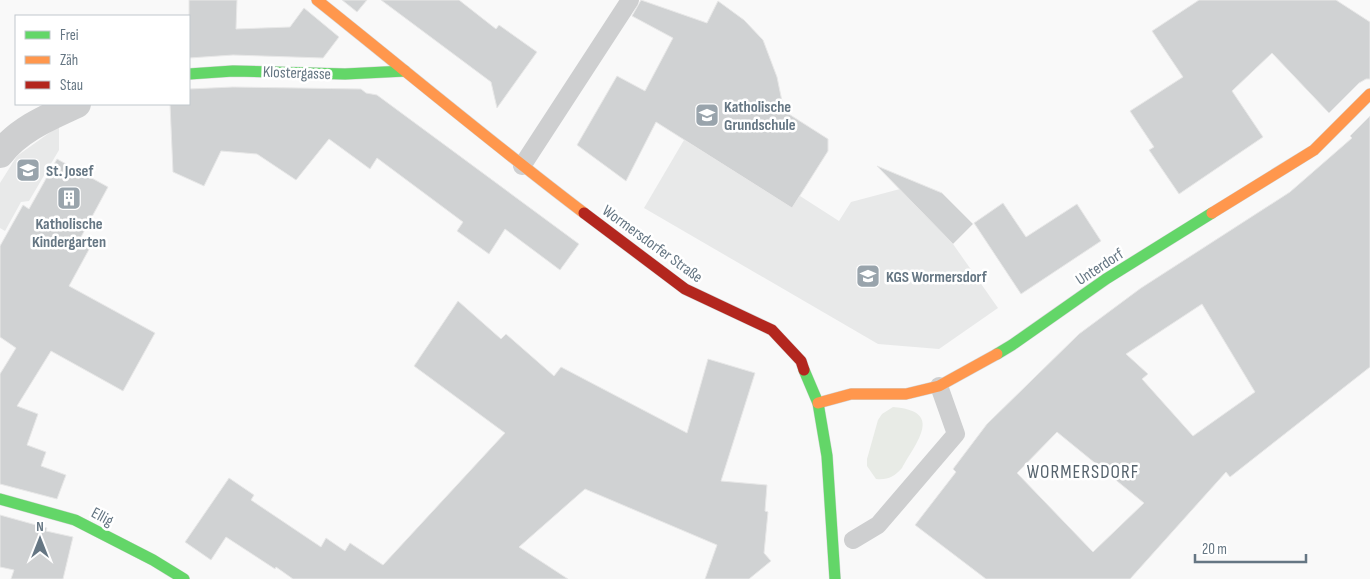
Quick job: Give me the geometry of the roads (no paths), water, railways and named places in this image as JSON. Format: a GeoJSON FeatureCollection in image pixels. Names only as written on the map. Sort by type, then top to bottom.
{"type":"FeatureCollection","features":[{"type":"Feature","properties":{"kind":"street","name":"Wormersdorfer Straße"},"geometry":{"type":"LineString","coordinates":[[317,0],[522,166],[685,289],[772,330],[801,361],[818,403],[827,456],[835,579]]}},
{"type":"Feature","properties":{"kind":"street","name":"Klostergasse"},"geometry":{"type":"LineString","coordinates":[[190,74],[233,71],[345,74],[405,71]]}},
{"type":"Feature","properties":{"kind":"street","name":"Unterdorf"},"geometry":{"type":"LineString","coordinates":[[818,403],[851,394],[906,394],[939,386],[1012,345],[1106,279],[1314,150],[1370,94]]}},
{"type":"Feature","properties":{"kind":"street"},"geometry":{"type":"LineString","coordinates":[[0,154],[8,144],[37,122],[75,105]]}},
{"type":"Feature","properties":{"kind":"street","name":"Ellig"},"geometry":{"type":"LineString","coordinates":[[0,499],[75,520],[154,560],[184,579]]}},
{"type":"Feature","properties":{"kind":"lane"},"geometry":{"type":"LineString","coordinates":[[522,166],[630,0]]}},
{"type":"Feature","properties":{"kind":"lane"},"geometry":{"type":"LineString","coordinates":[[853,540],[878,525],[956,434],[939,386]]}},
{"type":"Feature","properties":{"kind":"place","name":"Katholische Grundschule"},"geometry":{"type":"Point","coordinates":[707,115]}},
{"type":"Feature","properties":{"kind":"place","name":"St. Josef"},"geometry":{"type":"Point","coordinates":[28,170]}},
{"type":"Feature","properties":{"kind":"place","name":"Katholische Kindergarten"},"geometry":{"type":"Point","coordinates":[69,198]}},
{"type":"Feature","properties":{"kind":"place","name":"KGS Wormersdorf"},"geometry":{"type":"Point","coordinates":[868,276]}},
{"type":"Feature","properties":{"kind":"district","name":"WORMERSDORF"},"geometry":{"type":"Point","coordinates":[1083,471]}}]}
